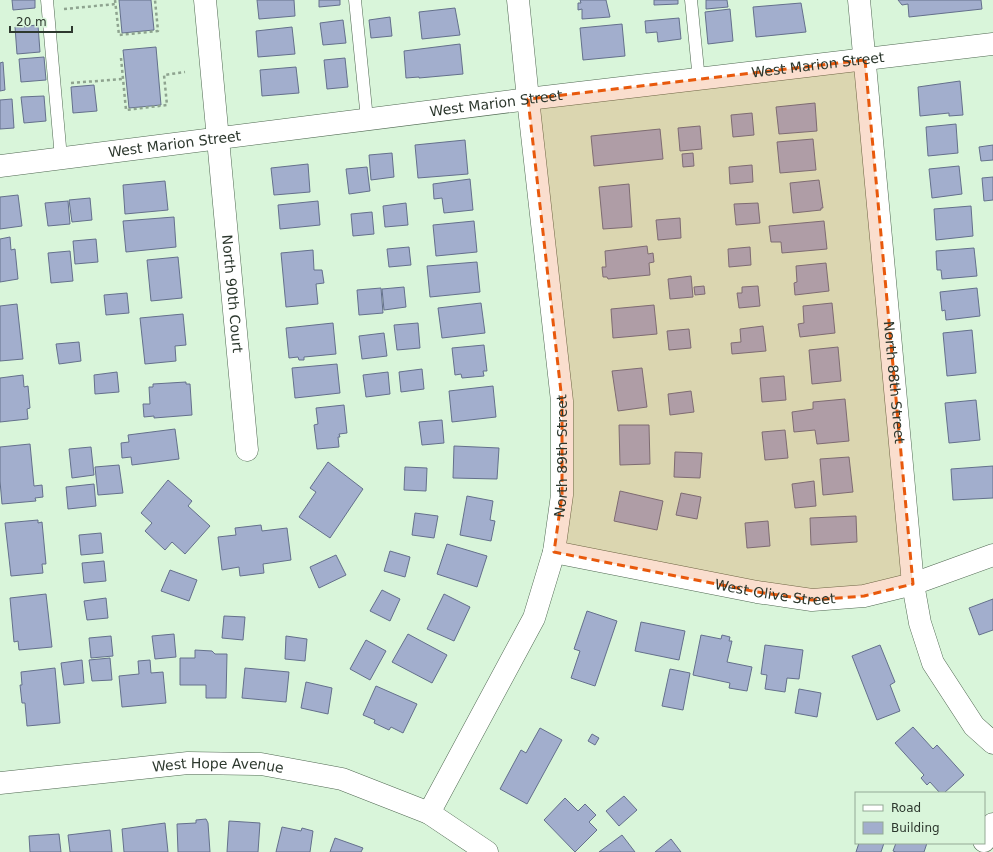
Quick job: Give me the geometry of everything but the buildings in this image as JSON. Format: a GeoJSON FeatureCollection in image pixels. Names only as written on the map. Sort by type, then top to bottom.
{"type":"FeatureCollection","features":[{"type":"Feature","properties":{"kind":"street","name":"North 90th Court"},"geometry":{"type":"LineString","coordinates":[[205,0],[247,450]]}},
{"type":"Feature","properties":{"kind":"street","name":"North 89th Street"},"geometry":{"type":"LineString","coordinates":[[429,813],[534,618],[554,552],[562,495],[562,401],[518,0]]}},
{"type":"Feature","properties":{"kind":"street","name":"North 88th Street"},"geometry":{"type":"LineString","coordinates":[[859,0],[913,584],[920,624],[933,663],[974,726],[993,743]]}},
{"type":"Feature","properties":{"kind":"street","name":"West Marion Street"},"geometry":{"type":"LineString","coordinates":[[0,166],[528,99],[699,80],[993,44]]}},
{"type":"Feature","properties":{"kind":"street","name":"West Olive Street"},"geometry":{"type":"LineString","coordinates":[[554,552],[757,592],[812,600],[864,596],[913,584],[993,555]]}},
{"type":"Feature","properties":{"kind":"street","name":"West Hope Avenue"},"geometry":{"type":"LineString","coordinates":[[0,783],[188,763],[261,764],[342,779],[429,813]]}},
{"type":"Feature","properties":{"kind":"street"},"geometry":{"type":"LineString","coordinates":[[429,813],[487,852]]}},
{"type":"Feature","properties":{"kind":"street"},"geometry":{"type":"LineString","coordinates":[[985,840],[993,824]]}},
{"type":"Feature","properties":{"kind":"lane"},"geometry":{"type":"LineString","coordinates":[[355,0],[367,119]]}},
{"type":"Feature","properties":{"kind":"lane"},"geometry":{"type":"LineString","coordinates":[[691,0],[699,80]]}},
{"type":"Feature","properties":{"kind":"lane"},"geometry":{"type":"LineString","coordinates":[[47,5],[61,158]]}},
{"type":"Feature","properties":{"kind":"path"},"geometry":{"type":"LineString","coordinates":[[47,5],[115,2],[119,35],[158,32],[155,0]]}},
{"type":"Feature","properties":{"kind":"path"},"geometry":{"type":"LineString","coordinates":[[121,58],[126,110],[167,106],[164,74],[185,72]]}},
{"type":"Feature","properties":{"kind":"path"},"geometry":{"type":"LineString","coordinates":[[54,85],[123,78]]}},
{"type":"Feature","properties":{"kind":"highlighted area"},"geometry":{"type":"Polygon","coordinates":[[[865,60],[913,584],[864,596],[812,600],[757,592],[554,552],[562,495],[562,401],[528,99],[865,60]]]}}]}
